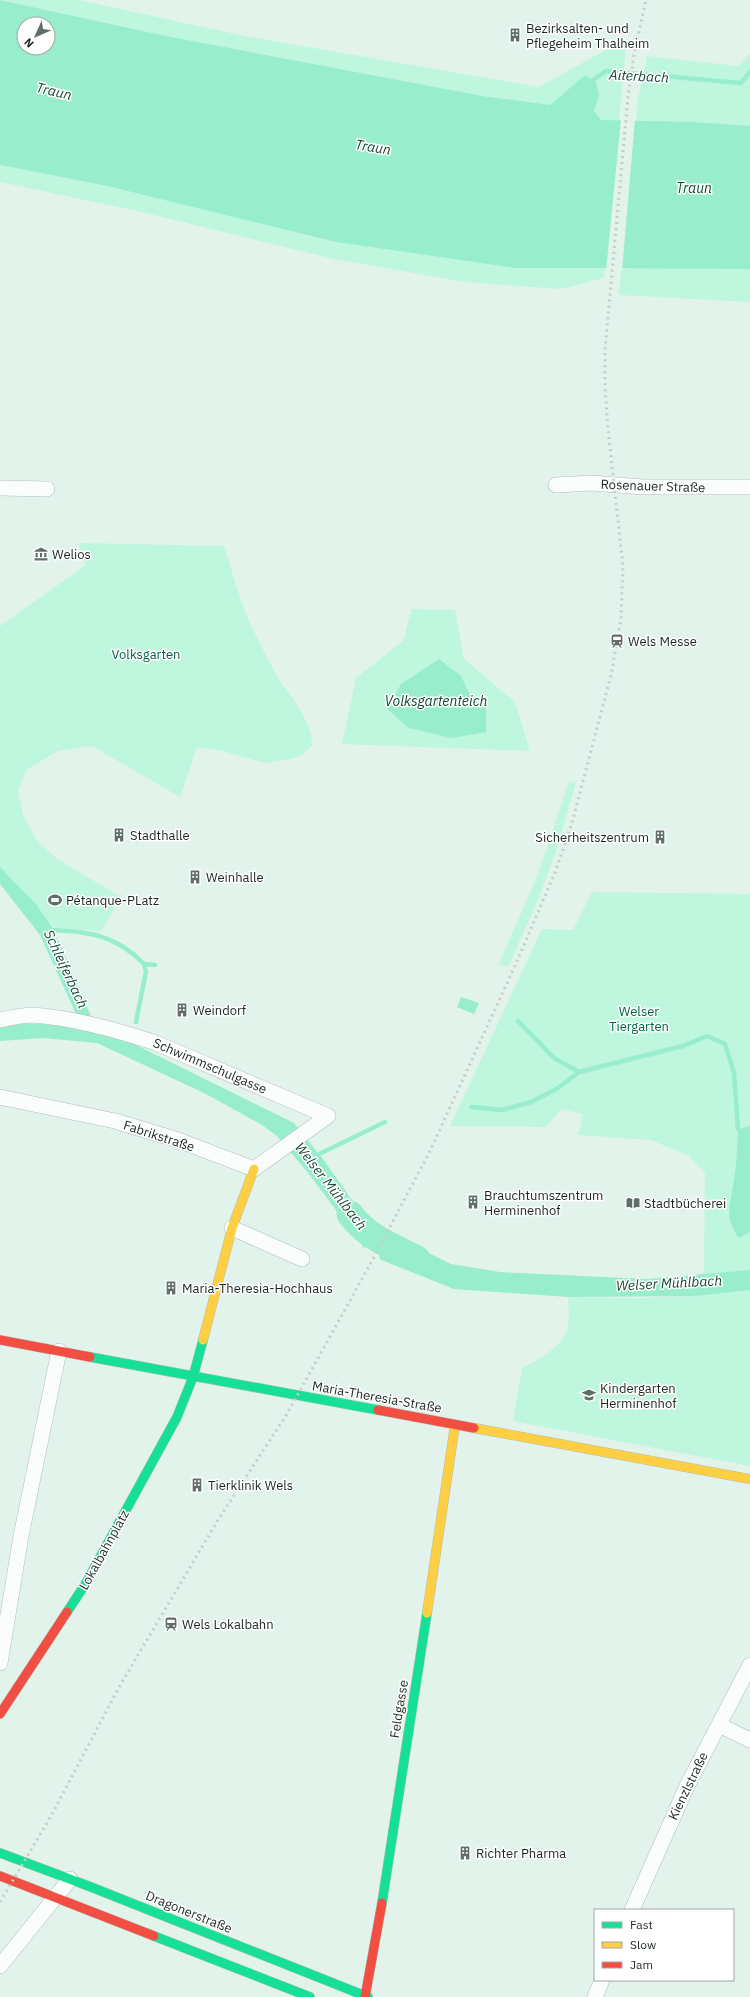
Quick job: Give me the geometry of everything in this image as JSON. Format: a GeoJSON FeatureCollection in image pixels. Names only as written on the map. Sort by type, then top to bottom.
{"type":"FeatureCollection","features":[{"type":"Feature","properties":{"kind":"main road"},"geometry":{"type":"LineString","coordinates":[[193,1377],[232,1228],[254,1169]]}},
{"type":"Feature","properties":{"kind":"main road","name":"Maria-Theresia-Straße"},"geometry":{"type":"LineString","coordinates":[[0,1340],[193,1377],[750,1479]]}},
{"type":"Feature","properties":{"kind":"main road","name":"Lokalbahnplatz"},"geometry":{"type":"LineString","coordinates":[[0,1714],[86,1583],[177,1417],[193,1377]]}},
{"type":"Feature","properties":{"kind":"main road","name":"Feldgasse"},"geometry":{"type":"LineString","coordinates":[[366,1997],[388,1867],[455,1425]]}},
{"type":"Feature","properties":{"kind":"main road","name":"Dragonerstraße"},"geometry":{"type":"LineString","coordinates":[[0,1853],[70,1879],[366,1997]]}},
{"type":"Feature","properties":{"kind":"main road"},"geometry":{"type":"LineString","coordinates":[[0,1876],[310,1997]]}},
{"type":"Feature","properties":{"kind":"street","name":"Rosenauer Straße"},"geometry":{"type":"LineString","coordinates":[[556,485],[591,484],[643,487],[750,487]]}},
{"type":"Feature","properties":{"kind":"street"},"geometry":{"type":"LineString","coordinates":[[0,488],[47,489]]}},
{"type":"Feature","properties":{"kind":"street","name":"Schwimmschulgasse"},"geometry":{"type":"LineString","coordinates":[[0,1020],[32,1015],[71,1020],[102,1027],[156,1043],[328,1116],[303,1132],[254,1169]]}},
{"type":"Feature","properties":{"kind":"street","name":"Fabrikstraße"},"geometry":{"type":"LineString","coordinates":[[0,1097],[115,1122],[178,1140],[254,1169]]}},
{"type":"Feature","properties":{"kind":"street"},"geometry":{"type":"LineString","coordinates":[[232,1228],[302,1259]]}},
{"type":"Feature","properties":{"kind":"street"},"geometry":{"type":"LineString","coordinates":[[0,1663],[21,1536],[59,1351]]}},
{"type":"Feature","properties":{"kind":"street","name":"Kienzlstraße"},"geometry":{"type":"LineString","coordinates":[[632,1909],[687,1786],[750,1665]]}},
{"type":"Feature","properties":{"kind":"street"},"geometry":{"type":"LineString","coordinates":[[719,1725],[750,1740]]}},
{"type":"Feature","properties":{"kind":"street"},"geometry":{"type":"LineString","coordinates":[[0,1966],[70,1879]]}},
{"type":"Feature","properties":{"kind":"street"},"geometry":{"type":"LineString","coordinates":[[595,1997],[602,1981]]}},
{"type":"Feature","properties":{"kind":"green space"},"geometry":{"type":"Polygon","coordinates":[[[0,0],[79,0],[249,37],[539,87],[613,46],[626,46],[619,122],[601,120],[594,112],[599,96],[586,75],[550,105],[483,96],[166,36],[0,0]]]}},
{"type":"Feature","properties":{"kind":"green space"},"geometry":{"type":"Polygon","coordinates":[[[750,54],[750,126],[636,121],[638,98],[647,56],[738,66],[750,54]]]}},
{"type":"Feature","properties":{"kind":"green space"},"geometry":{"type":"Polygon","coordinates":[[[0,165],[107,186],[336,242],[516,268],[605,269],[604,278],[561,289],[465,282],[334,259],[142,212],[0,182],[0,165]]]}},
{"type":"Feature","properties":{"kind":"green space"},"geometry":{"type":"Polygon","coordinates":[[[621,269],[750,269],[750,302],[619,295],[621,269]]]}},
{"type":"Feature","properties":{"kind":"green space","name":"Volksgarten"},"geometry":{"type":"Polygon","coordinates":[[[78,543],[224,546],[249,621],[277,676],[304,717],[311,735],[312,745],[305,753],[294,758],[265,763],[223,751],[197,747],[180,797],[92,746],[58,751],[26,770],[18,792],[23,815],[37,841],[57,859],[121,897],[101,931],[52,927],[36,904],[0,867],[0,626],[86,565],[78,543]]]}},
{"type":"Feature","properties":{"kind":"green space"},"geometry":{"type":"Polygon","coordinates":[[[412,609],[455,610],[464,659],[515,702],[530,751],[342,744],[356,678],[403,641],[412,609]]]}},
{"type":"Feature","properties":{"kind":"green space"},"geometry":{"type":"Polygon","coordinates":[[[569,781],[576,782],[557,848],[540,895],[508,967],[499,964],[538,874],[569,781]]]}},
{"type":"Feature","properties":{"kind":"green space","name":"Welser Tiergarten"},"geometry":{"type":"Polygon","coordinates":[[[592,892],[750,894],[750,1466],[513,1421],[522,1368],[550,1352],[562,1340],[569,1323],[568,1297],[638,1298],[695,1296],[704,1268],[705,1173],[689,1156],[651,1140],[578,1135],[583,1114],[561,1109],[546,1127],[450,1126],[542,929],[573,930],[592,892]]]}},
{"type":"Feature","properties":{"kind":"water","name":"Traun"},"geometry":{"type":"Polygon","coordinates":[[[0,0],[166,36],[483,96],[550,105],[585,75],[596,82],[599,96],[594,111],[601,120],[692,122],[750,126],[750,269],[516,268],[336,242],[107,186],[0,165],[0,0]]]}},
{"type":"Feature","properties":{"kind":"water","name":"Volksgartenteich"},"geometry":{"type":"Polygon","coordinates":[[[439,659],[461,676],[469,693],[486,704],[486,732],[452,738],[409,728],[387,709],[401,684],[439,659]]]}},
{"type":"Feature","properties":{"kind":"water","name":"Schleiferbach"},"geometry":{"type":"Polygon","coordinates":[[[0,867],[36,904],[52,927],[98,1032],[132,1043],[294,1123],[323,1159],[369,1224],[451,1264],[500,1272],[648,1279],[750,1270],[750,1290],[694,1296],[568,1297],[454,1289],[379,1259],[386,1233],[364,1248],[309,1174],[277,1136],[262,1125],[206,1094],[97,1043],[43,1038],[0,1041],[0,1024],[74,1025],[82,1027],[40,935],[0,884],[0,867]]]}},
{"type":"Feature","properties":{"kind":"water"},"geometry":{"type":"Polygon","coordinates":[[[461,997],[479,1003],[474,1014],[457,1007],[461,997]]]}},
{"type":"Feature","properties":{"kind":"water"},"geometry":{"type":"Polygon","coordinates":[[[750,1126],[750,1232],[739,1238],[731,1223],[729,1210],[736,1167],[738,1129],[750,1126]]]}},
{"type":"Feature","properties":{"kind":"pier"},"geometry":{"type":"Polygon","coordinates":[[[621,119],[635,119],[622,271],[606,271],[621,119]]]}},
{"type":"Feature","properties":{"kind":"waterway","name":"Aiterbach"},"geometry":{"type":"LineString","coordinates":[[589,83],[606,71],[741,83],[750,72]]}},
{"type":"Feature","properties":{"kind":"waterway","name":"Schleiferbach"},"geometry":{"type":"LineString","coordinates":[[49,930],[101,936],[123,947],[144,964],[155,965]]}},
{"type":"Feature","properties":{"kind":"waterway"},"geometry":{"type":"LineString","coordinates":[[136,1022],[146,971],[144,964]]}},
{"type":"Feature","properties":{"kind":"waterway"},"geometry":{"type":"LineString","coordinates":[[518,1021],[554,1058],[579,1072]]}},
{"type":"Feature","properties":{"kind":"waterway"},"geometry":{"type":"LineString","coordinates":[[471,1107],[502,1110],[531,1102],[558,1088],[579,1072],[683,1046],[707,1036],[725,1044],[734,1073],[738,1129]]}},
{"type":"Feature","properties":{"kind":"waterway"},"geometry":{"type":"LineString","coordinates":[[315,1156],[385,1122]]}},
{"type":"Feature","properties":{"kind":"waterway","name":"Welser Mühlbach"},"geometry":{"type":"LineString","coordinates":[[350,1214],[372,1235],[417,1259]]}},
{"type":"Feature","properties":{"kind":"railway"},"geometry":{"type":"LineString","coordinates":[[0,1902],[50,1818],[118,1689],[218,1520],[287,1414],[373,1259],[430,1151],[518,959],[556,870],[572,823],[611,675],[621,619],[623,566],[608,429],[605,388],[605,350],[628,97],[634,54],[646,0]]}},
{"type":"Feature","properties":{"kind":"traffic: fast"},"geometry":{"type":"LineString","coordinates":[[67,1612],[86,1583],[177,1417],[193,1377],[203,1340]]}},
{"type":"Feature","properties":{"kind":"traffic: fast"},"geometry":{"type":"LineString","coordinates":[[90,1357],[378,1410]]}},
{"type":"Feature","properties":{"kind":"traffic: fast"},"geometry":{"type":"LineString","coordinates":[[382,1903],[427,1613]]}},
{"type":"Feature","properties":{"kind":"traffic: fast"},"geometry":{"type":"LineString","coordinates":[[0,1853],[91,1887],[368,1997]]}},
{"type":"Feature","properties":{"kind":"traffic: fast"},"geometry":{"type":"LineString","coordinates":[[154,1936],[310,1997]]}},
{"type":"Feature","properties":{"kind":"traffic: slow"},"geometry":{"type":"LineString","coordinates":[[203,1340],[232,1228],[254,1169]]}},
{"type":"Feature","properties":{"kind":"traffic: slow"},"geometry":{"type":"LineString","coordinates":[[427,1613],[455,1425]]}},
{"type":"Feature","properties":{"kind":"traffic: slow"},"geometry":{"type":"LineString","coordinates":[[474,1428],[750,1479]]}},
{"type":"Feature","properties":{"kind":"traffic: jam"},"geometry":{"type":"LineString","coordinates":[[0,1340],[90,1357]]}},
{"type":"Feature","properties":{"kind":"traffic: jam"},"geometry":{"type":"LineString","coordinates":[[378,1410],[474,1428]]}},
{"type":"Feature","properties":{"kind":"traffic: jam"},"geometry":{"type":"LineString","coordinates":[[0,1714],[67,1612]]}},
{"type":"Feature","properties":{"kind":"traffic: jam"},"geometry":{"type":"LineString","coordinates":[[0,1876],[154,1936]]}},
{"type":"Feature","properties":{"kind":"traffic: jam"},"geometry":{"type":"LineString","coordinates":[[365,1997],[382,1903]]}},
{"type":"Feature","properties":{"kind":"place","name":"Bezirksalten- und Pflegeheim Thalheim"},"geometry":{"type":"Point","coordinates":[515,35]}},
{"type":"Feature","properties":{"kind":"place","name":"Welios"},"geometry":{"type":"Point","coordinates":[41,554]}},
{"type":"Feature","properties":{"kind":"place","name":"Wels Messe"},"geometry":{"type":"Point","coordinates":[617,641]}},
{"type":"Feature","properties":{"kind":"place","name":"Stadthalle"},"geometry":{"type":"Point","coordinates":[119,835]}},
{"type":"Feature","properties":{"kind":"place","name":"Sicherheitszentrum"},"geometry":{"type":"Point","coordinates":[660,837]}},
{"type":"Feature","properties":{"kind":"place","name":"Weinhalle"},"geometry":{"type":"Point","coordinates":[195,877]}},
{"type":"Feature","properties":{"kind":"place","name":"Pétanque-PLatz"},"geometry":{"type":"Point","coordinates":[55,900]}},
{"type":"Feature","properties":{"kind":"place","name":"Weindorf"},"geometry":{"type":"Point","coordinates":[182,1010]}},
{"type":"Feature","properties":{"kind":"place","name":"Brauchtumszentrum Herminenhof"},"geometry":{"type":"Point","coordinates":[473,1202]}},
{"type":"Feature","properties":{"kind":"place","name":"Stadtbücherei"},"geometry":{"type":"Point","coordinates":[633,1203]}},
{"type":"Feature","properties":{"kind":"place","name":"Maria-Theresia-Hochhaus"},"geometry":{"type":"Point","coordinates":[171,1288]}},
{"type":"Feature","properties":{"kind":"place","name":"Kindergarten Herminenhof"},"geometry":{"type":"Point","coordinates":[589,1395]}},
{"type":"Feature","properties":{"kind":"place","name":"Tierklinik Wels"},"geometry":{"type":"Point","coordinates":[197,1485]}},
{"type":"Feature","properties":{"kind":"place","name":"Wels Lokalbahn"},"geometry":{"type":"Point","coordinates":[171,1624]}},
{"type":"Feature","properties":{"kind":"place","name":"Richter Pharma"},"geometry":{"type":"Point","coordinates":[465,1853]}}]}
